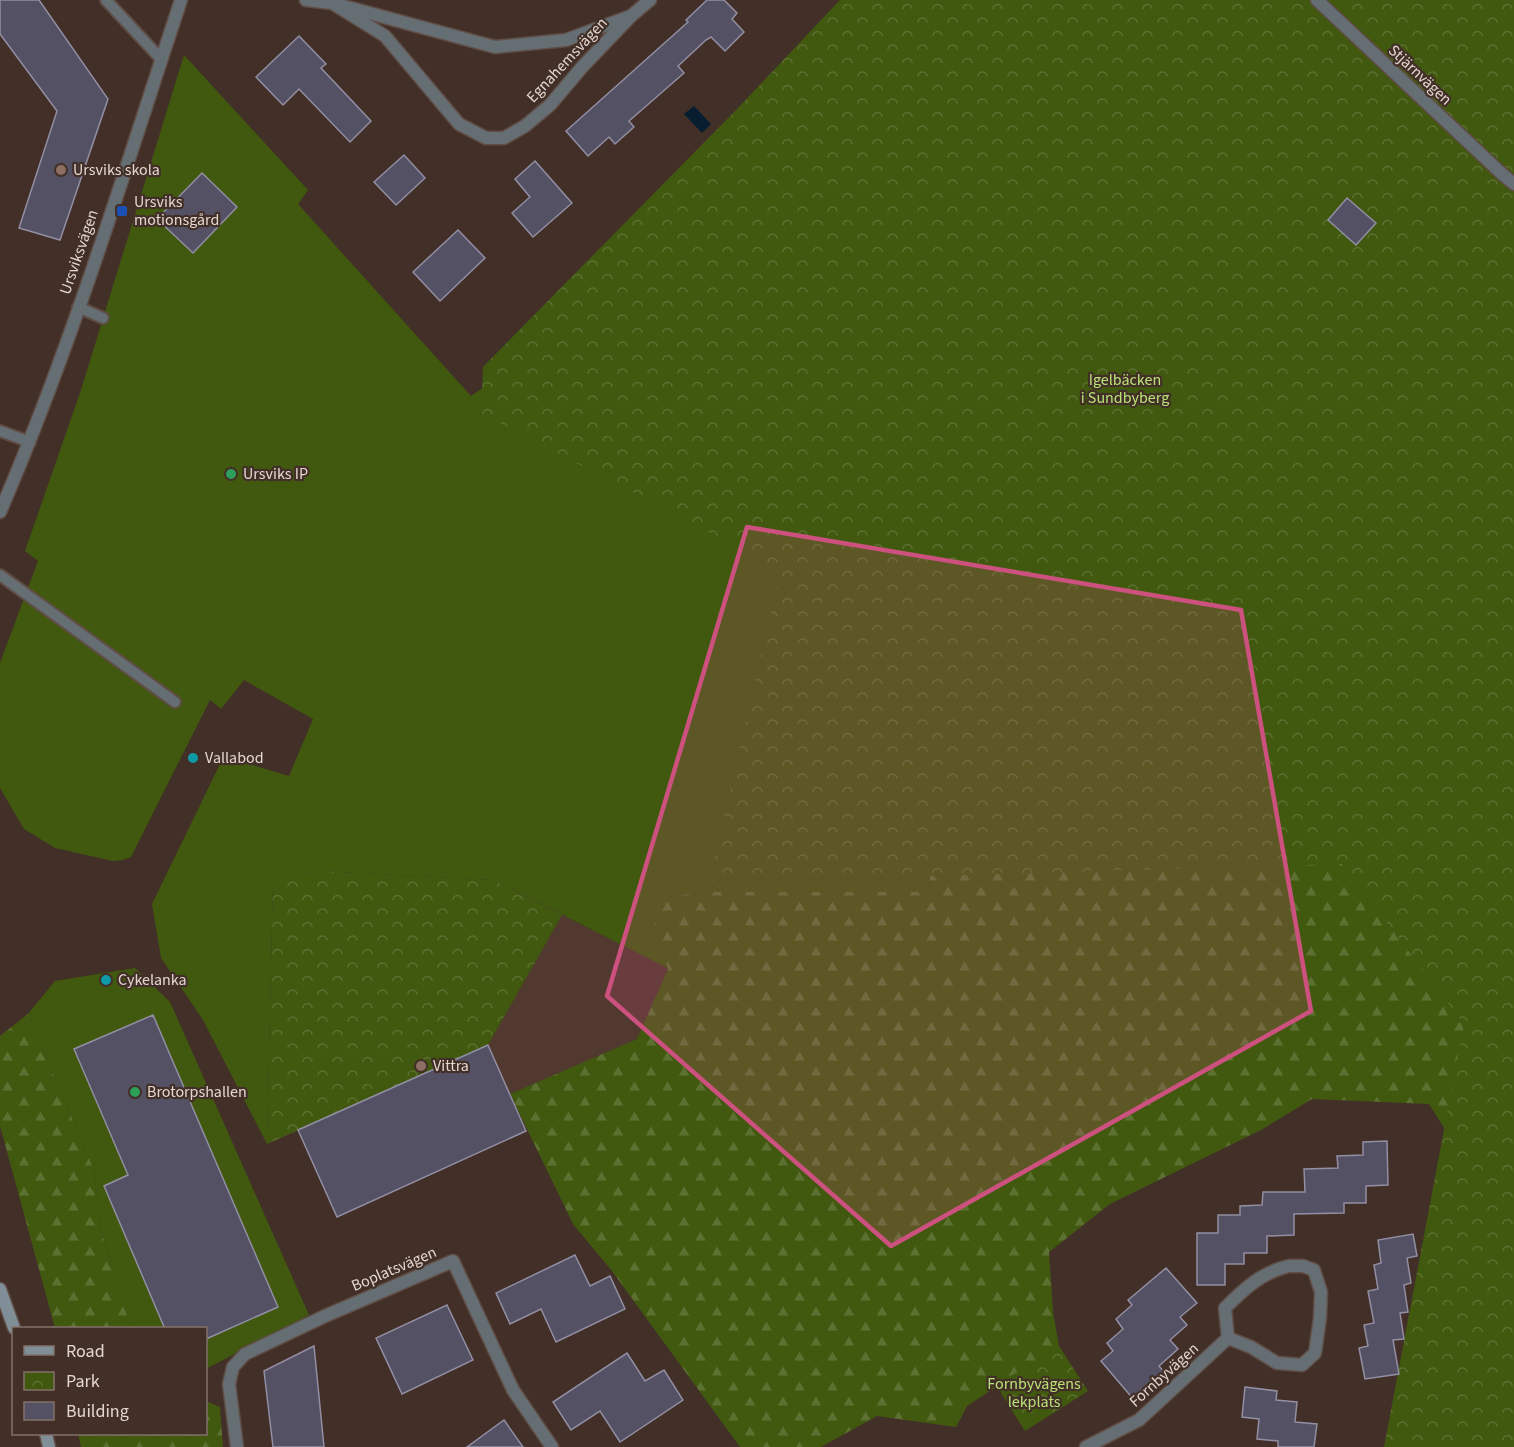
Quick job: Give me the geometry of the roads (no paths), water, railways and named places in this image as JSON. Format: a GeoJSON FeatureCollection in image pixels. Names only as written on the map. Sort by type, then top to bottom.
{"type":"FeatureCollection","features":[{"type":"Feature","properties":{"kind":"main road"},"geometry":{"type":"LineString","coordinates":[[0,1289],[13,1327]]}},
{"type":"Feature","properties":{"kind":"street","name":"Ursviksvägen"},"geometry":{"type":"LineString","coordinates":[[0,512],[30,442],[78,307],[181,0]]}},
{"type":"Feature","properties":{"kind":"street","name":"Egnahemsvägen"},"geometry":{"type":"LineString","coordinates":[[306,0],[332,3],[495,47],[566,40],[631,16]]}},
{"type":"Feature","properties":{"kind":"street","name":"Egnahemsvägen"},"geometry":{"type":"LineString","coordinates":[[332,3],[385,36],[459,124],[486,138],[504,138],[525,126],[550,105],[583,66],[631,16],[650,0]]}},
{"type":"Feature","properties":{"kind":"street","name":"Stjärnvägen"},"geometry":{"type":"LineString","coordinates":[[1317,0],[1514,184]]}},
{"type":"Feature","properties":{"kind":"street","name":"Boplatsvägen"},"geometry":{"type":"LineString","coordinates":[[237,1447],[229,1384],[233,1367],[245,1354],[325,1316],[453,1261],[513,1390],[552,1447]]}},
{"type":"Feature","properties":{"kind":"street"},"geometry":{"type":"LineString","coordinates":[[1303,1266],[1314,1270],[1321,1292],[1320,1318],[1315,1353],[1302,1365],[1276,1362],[1251,1347],[1228,1338],[1225,1308],[1249,1284],[1283,1267],[1303,1266]]}},
{"type":"Feature","properties":{"kind":"street","name":"Fornbyvägen"},"geometry":{"type":"LineString","coordinates":[[1086,1447],[1139,1420],[1228,1338]]}},
{"type":"Feature","properties":{"kind":"lane"},"geometry":{"type":"LineString","coordinates":[[106,0],[161,59]]}},
{"type":"Feature","properties":{"kind":"lane"},"geometry":{"type":"LineString","coordinates":[[78,307],[103,318]]}},
{"type":"Feature","properties":{"kind":"lane"},"geometry":{"type":"LineString","coordinates":[[0,431],[30,442]]}},
{"type":"Feature","properties":{"kind":"lane"},"geometry":{"type":"LineString","coordinates":[[0,575],[175,702]]}},
{"type":"Feature","properties":{"kind":"water"},"geometry":{"type":"Polygon","coordinates":[[[694,106],[711,124],[702,133],[684,114],[694,106]]]}},
{"type":"Feature","properties":{"kind":"place","name":"Ursviks skola"},"geometry":{"type":"Point","coordinates":[61,170]}},
{"type":"Feature","properties":{"kind":"place","name":"Ursviks motionsgård"},"geometry":{"type":"Point","coordinates":[122,211]}},
{"type":"Feature","properties":{"kind":"place","name":"Ursviks IP"},"geometry":{"type":"Point","coordinates":[231,474]}},
{"type":"Feature","properties":{"kind":"place","name":"Vallabod"},"geometry":{"type":"Point","coordinates":[193,758]}},
{"type":"Feature","properties":{"kind":"place","name":"Cykelanka"},"geometry":{"type":"Point","coordinates":[106,980]}},
{"type":"Feature","properties":{"kind":"place","name":"Vittra"},"geometry":{"type":"Point","coordinates":[421,1066]}},
{"type":"Feature","properties":{"kind":"place","name":"Brotorpshallen"},"geometry":{"type":"Point","coordinates":[135,1092]}},
{"type":"Feature","properties":{"kind":"park label","name":"Igelbäcken i Sundbyberg"},"geometry":{"type":"Point","coordinates":[1125,389]}},
{"type":"Feature","properties":{"kind":"park label","name":"Fornbyvägens lekplats"},"geometry":{"type":"Point","coordinates":[1034,1393]}}]}
